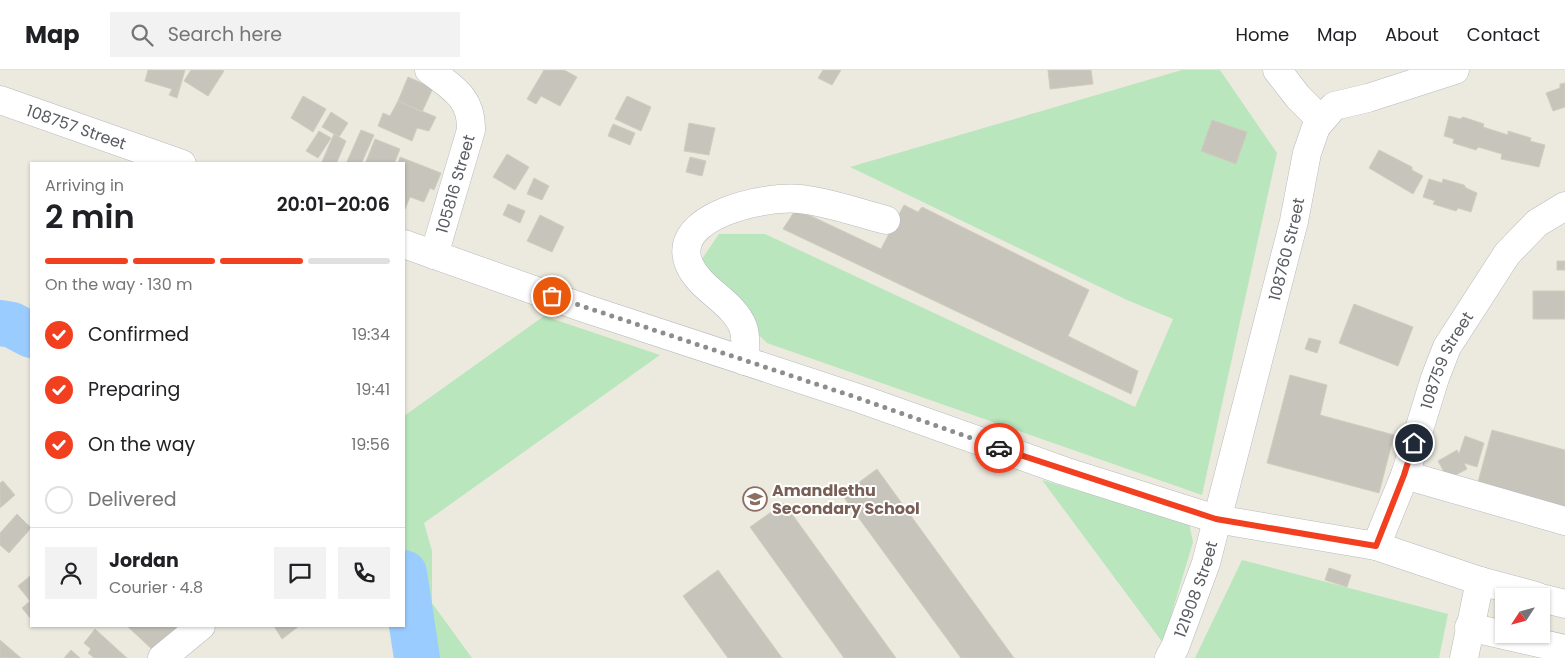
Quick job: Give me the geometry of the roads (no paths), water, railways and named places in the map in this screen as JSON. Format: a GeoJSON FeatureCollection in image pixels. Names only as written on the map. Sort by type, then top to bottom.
{"type":"FeatureCollection","features":[{"type":"Feature","properties":{"kind":"street","name":"105816 Street"},"geometry":{"type":"LineString","coordinates":[[429,70],[453,88],[472,114],[471,130],[434,255]]}},
{"type":"Feature","properties":{"kind":"street"},"geometry":{"type":"LineString","coordinates":[[1278,70],[1298,97],[1321,120]]}},
{"type":"Feature","properties":{"kind":"street","name":"108760 Street"},"geometry":{"type":"LineString","coordinates":[[1216,519],[1294,221],[1311,138],[1321,120],[1334,106],[1368,98],[1441,72]]}},
{"type":"Feature","properties":{"kind":"street","name":"108757 Street"},"geometry":{"type":"LineString","coordinates":[[0,100],[176,162]]}},
{"type":"Feature","properties":{"kind":"street"},"geometry":{"type":"LineString","coordinates":[[745,361],[743,326],[736,315],[692,272],[688,261],[688,238],[693,230],[709,219],[740,208],[765,202],[800,199],[886,220]]}},
{"type":"Feature","properties":{"kind":"street","name":"108759 Street"},"geometry":{"type":"LineString","coordinates":[[1376,546],[1404,475],[1434,378],[1447,347],[1507,254],[1537,223],[1565,206]]}},
{"type":"Feature","properties":{"kind":"street"},"geometry":{"type":"LineString","coordinates":[[405,244],[584,308],[861,399],[1064,471],[1216,519],[1376,546],[1506,588]]}},
{"type":"Feature","properties":{"kind":"street"},"geometry":{"type":"LineString","coordinates":[[1404,475],[1565,521]]}},
{"type":"Feature","properties":{"kind":"street","name":"121908 Street"},"geometry":{"type":"LineString","coordinates":[[1169,658],[1175,647],[1206,563],[1216,519]]}},
{"type":"Feature","properties":{"kind":"street"},"geometry":{"type":"LineString","coordinates":[[1464,658],[1480,581]]}},
{"type":"Feature","properties":{"kind":"street"},"geometry":{"type":"LineString","coordinates":[[1550,600],[1565,604]]}},
{"type":"Feature","properties":{"kind":"street"},"geometry":{"type":"LineString","coordinates":[[162,658],[200,627]]}},
{"type":"Feature","properties":{"kind":"street"},"geometry":{"type":"LineString","coordinates":[[1469,627],[1565,649]]}},
{"type":"Feature","properties":{"kind":"waterway"},"geometry":{"type":"LineString","coordinates":[[0,323],[12,325],[30,334]]}},
{"type":"Feature","properties":{"kind":"waterway"},"geometry":{"type":"LineString","coordinates":[[405,580],[417,658]]}},
{"type":"Feature","properties":{"kind":"place","name":"Amandlethu Secondary School"},"geometry":{"type":"Point","coordinates":[755,499]}}]}
